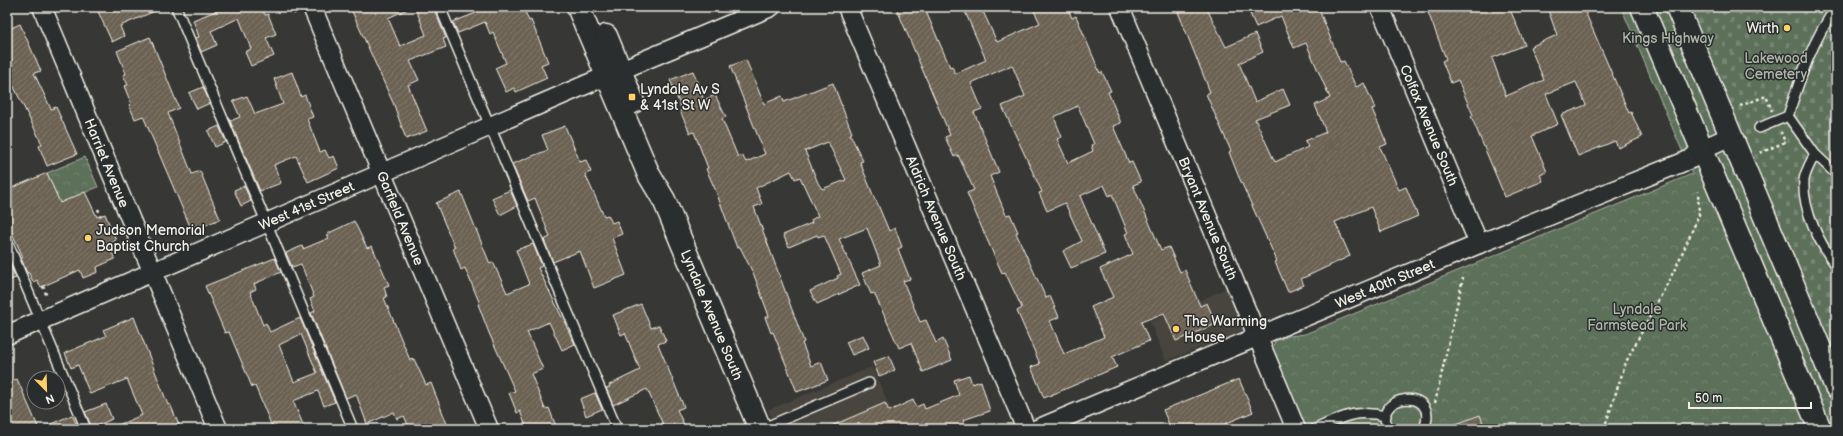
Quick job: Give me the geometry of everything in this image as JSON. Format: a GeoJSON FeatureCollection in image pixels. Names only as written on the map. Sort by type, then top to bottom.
{"type":"FeatureCollection","features":[{"type":"Feature","properties":{"kind":"street","name":"Harriet Avenue"},"geometry":{"type":"LineString","coordinates":[[42,7],[218,429]]}},
{"type":"Feature","properties":{"kind":"street","name":"Garfield Avenue"},"geometry":{"type":"LineString","coordinates":[[312,7],[381,174],[490,429]]}},
{"type":"Feature","properties":{"kind":"street","name":"Lyndale Avenue South"},"geometry":{"type":"LineString","coordinates":[[578,7],[614,73]]}},
{"type":"Feature","properties":{"kind":"street","name":"Lyndale Avenue South"},"geometry":{"type":"LineString","coordinates":[[593,7],[649,175],[664,200],[761,429]]}},
{"type":"Feature","properties":{"kind":"street","name":"West 41st Street"},"geometry":{"type":"LineString","coordinates":[[7,335],[614,73],[771,7]]}},
{"type":"Feature","properties":{"kind":"street","name":"Aldrich Avenue South"},"geometry":{"type":"LineString","coordinates":[[847,7],[1026,429]]}},
{"type":"Feature","properties":{"kind":"street","name":"Bryant Avenue South"},"geometry":{"type":"LineString","coordinates":[[1120,7],[1296,429]]}},
{"type":"Feature","properties":{"kind":"street","name":"Colfax Avenue South"},"geometry":{"type":"LineString","coordinates":[[1380,7],[1479,244]]}},
{"type":"Feature","properties":{"kind":"street"},"geometry":{"type":"LineString","coordinates":[[1642,7],[1820,429]]}},
{"type":"Feature","properties":{"kind":"street"},"geometry":{"type":"LineString","coordinates":[[1677,7],[1836,387]]}},
{"type":"Feature","properties":{"kind":"street","name":"West 40th Street"},"geometry":{"type":"LineString","coordinates":[[1037,429],[1479,244],[1691,159],[1702,149],[1731,136]]}},
{"type":"Feature","properties":{"kind":"lane"},"geometry":{"type":"LineString","coordinates":[[176,7],[265,224],[352,429]]}},
{"type":"Feature","properties":{"kind":"lane"},"geometry":{"type":"LineString","coordinates":[[440,7],[617,429]]}},
{"type":"Feature","properties":{"kind":"lane"},"geometry":{"type":"LineString","coordinates":[[1788,116],[1801,74],[1816,41],[1836,8]]}},
{"type":"Feature","properties":{"kind":"lane"},"geometry":{"type":"LineString","coordinates":[[1759,128],[1788,116]]}},
{"type":"Feature","properties":{"kind":"lane"},"geometry":{"type":"LineString","coordinates":[[1788,116],[1815,154],[1836,174]]}},
{"type":"Feature","properties":{"kind":"lane"},"geometry":{"type":"LineString","coordinates":[[1815,154],[1804,179],[1807,205],[1816,232],[1836,265]]}},
{"type":"Feature","properties":{"kind":"lane"},"geometry":{"type":"LineString","coordinates":[[7,241],[86,429]]}},
{"type":"Feature","properties":{"kind":"lane"},"geometry":{"type":"LineString","coordinates":[[761,429],[869,383]]}},
{"type":"Feature","properties":{"kind":"lane"},"geometry":{"type":"LineString","coordinates":[[1389,429],[1386,416],[1389,408],[1396,401],[1405,398],[1414,400],[1422,405],[1426,413],[1427,422],[1424,429]]}},
{"type":"Feature","properties":{"kind":"lane"},"geometry":{"type":"LineString","coordinates":[[1315,429],[1359,412],[1386,416]]}},
{"type":"Feature","properties":{"kind":"path"},"geometry":{"type":"LineString","coordinates":[[1604,429],[1626,362],[1677,265],[1699,215],[1698,186]]}},
{"type":"Feature","properties":{"kind":"path"},"geometry":{"type":"LineString","coordinates":[[98,208],[101,216]]}},
{"type":"Feature","properties":{"kind":"path"},"geometry":{"type":"LineString","coordinates":[[116,246],[122,244]]}},
{"type":"Feature","properties":{"kind":"path"},"geometry":{"type":"LineString","coordinates":[[1437,407],[1435,403],[1462,278]]}},
{"type":"Feature","properties":{"kind":"path"},"geometry":{"type":"LineString","coordinates":[[43,286],[47,297]]}},
{"type":"Feature","properties":{"kind":"shaded area"},"geometry":{"type":"Polygon","coordinates":[[[1230,287],[1246,330],[1242,336],[1218,346],[1202,347],[1166,361],[1150,322],[1230,287]]]}},
{"type":"Feature","properties":{"kind":"shaded area"},"geometry":{"type":"Polygon","coordinates":[[[872,367],[900,429],[776,429],[768,410],[872,367]]]}},
{"type":"Feature","properties":{"kind":"green space","name":"Lyndale Farmstead Park"},"geometry":{"type":"Polygon","coordinates":[[[1621,7],[1687,7],[1836,363],[1836,429],[1306,429],[1285,377],[1275,366],[1270,353],[1275,341],[1289,336],[1305,334],[1692,174],[1621,7]]]}},
{"type":"Feature","properties":{"kind":"green space","name":"Lakewood Cemetery"},"geometry":{"type":"Polygon","coordinates":[[[1687,7],[1836,7],[1836,363],[1687,7]]]}},
{"type":"Feature","properties":{"kind":"green space"},"geometry":{"type":"Polygon","coordinates":[[[85,157],[98,187],[60,203],[47,173],[85,157]]]}},
{"type":"Feature","properties":{"kind":"building"},"geometry":{"type":"Polygon","coordinates":[[[96,7],[164,7],[120,26],[124,36],[112,42],[96,7]]]}},
{"type":"Feature","properties":{"kind":"building"},"geometry":{"type":"Polygon","coordinates":[[[226,7],[263,7],[262,8],[265,15],[268,14],[276,34],[266,38],[274,56],[251,66],[245,52],[251,49],[239,18],[211,31],[217,45],[201,52],[196,38],[199,37],[193,20],[226,7]]]}},
{"type":"Feature","properties":{"kind":"building"},"geometry":{"type":"Polygon","coordinates":[[[350,7],[412,7],[388,18],[400,46],[426,35],[415,7],[433,7],[446,38],[443,39],[446,47],[410,61],[419,80],[408,85],[427,131],[406,139],[394,105],[350,7]]]}},
{"type":"Feature","properties":{"kind":"building"},"geometry":{"type":"Polygon","coordinates":[[[474,7],[523,7],[529,21],[531,20],[548,62],[541,65],[547,78],[516,92],[514,88],[506,92],[495,68],[506,63],[493,32],[490,34],[485,22],[458,33],[453,22],[476,13],[474,7]]]}},
{"type":"Feature","properties":{"kind":"building"},"geometry":{"type":"Polygon","coordinates":[[[896,7],[924,7],[950,67],[952,66],[955,74],[986,60],[963,7],[981,7],[997,42],[1040,23],[1032,7],[1067,7],[1072,18],[1076,16],[1100,73],[1102,72],[1111,91],[1108,92],[1121,123],[1113,126],[1129,163],[1132,162],[1141,182],[1133,185],[1161,250],[1169,247],[1180,272],[1185,270],[1200,306],[1207,303],[1216,324],[1176,341],[1164,313],[1141,322],[1149,341],[1112,357],[1117,367],[1044,398],[1031,367],[1040,364],[1017,311],[1022,308],[1005,272],[1002,273],[967,193],[974,190],[958,155],[954,157],[945,137],[950,135],[896,7]],[[1012,65],[971,83],[982,109],[974,112],[999,172],[990,176],[1006,215],[1010,214],[1018,232],[1016,233],[1046,298],[1050,296],[1059,317],[1050,321],[1064,354],[1104,337],[1091,307],[1113,297],[1100,269],[1133,254],[1125,234],[1128,233],[1112,194],[1109,196],[1104,185],[1080,196],[1105,254],[1071,268],[1063,251],[1082,241],[1065,203],[1047,211],[1039,193],[1042,192],[1002,106],[1025,96],[1012,65]],[[1078,106],[1054,117],[1062,137],[1057,139],[1068,163],[1093,151],[1091,145],[1094,144],[1078,106]]]}},
{"type":"Feature","properties":{"kind":"building"},"geometry":{"type":"Polygon","coordinates":[[[1176,7],[1206,7],[1226,47],[1255,34],[1263,52],[1239,63],[1255,102],[1283,89],[1290,105],[1255,119],[1275,162],[1308,147],[1305,141],[1326,132],[1315,105],[1330,98],[1306,43],[1294,48],[1281,16],[1256,27],[1247,7],[1318,7],[1340,62],[1344,61],[1356,87],[1364,83],[1375,108],[1372,109],[1387,144],[1380,147],[1399,190],[1406,187],[1418,216],[1381,232],[1371,207],[1335,222],[1350,256],[1301,279],[1304,285],[1288,292],[1275,262],[1277,261],[1238,175],[1229,152],[1231,151],[1206,94],[1210,92],[1176,7]]]}},
{"type":"Feature","properties":{"kind":"building"},"geometry":{"type":"Polygon","coordinates":[[[1426,7],[1509,7],[1525,45],[1492,58],[1506,96],[1544,80],[1530,47],[1557,35],[1547,7],[1583,7],[1629,113],[1631,112],[1642,137],[1618,148],[1615,141],[1578,156],[1561,115],[1586,105],[1576,82],[1546,94],[1558,124],[1532,136],[1547,172],[1540,175],[1543,181],[1505,197],[1471,116],[1473,115],[1458,80],[1451,83],[1442,61],[1446,59],[1426,7]]]}},
{"type":"Feature","properties":{"kind":"building"},"geometry":{"type":"Polygon","coordinates":[[[20,24],[41,71],[34,73],[51,109],[56,107],[77,154],[47,166],[39,146],[42,144],[7,73],[7,30],[20,24]]]}},
{"type":"Feature","properties":{"kind":"building"},"geometry":{"type":"Polygon","coordinates":[[[150,37],[179,108],[168,113],[192,174],[200,171],[220,219],[192,231],[143,116],[135,119],[129,105],[131,103],[124,86],[128,85],[123,75],[126,74],[117,51],[150,37]]]}},
{"type":"Feature","properties":{"kind":"building"},"geometry":{"type":"Polygon","coordinates":[[[746,60],[764,104],[782,96],[784,102],[833,83],[852,133],[850,134],[863,161],[860,162],[875,200],[889,231],[895,228],[902,247],[898,249],[910,279],[903,281],[920,322],[926,320],[936,343],[943,339],[952,360],[923,372],[911,343],[899,348],[874,293],[871,294],[862,273],[881,265],[867,228],[839,239],[860,285],[817,304],[810,291],[838,278],[837,276],[841,274],[824,235],[818,237],[817,235],[789,247],[783,235],[812,223],[811,220],[818,216],[800,177],[795,179],[791,171],[756,188],[762,204],[754,207],[804,342],[802,343],[811,366],[821,362],[828,380],[797,392],[773,332],[771,333],[765,317],[769,316],[754,275],[740,247],[737,248],[706,169],[708,168],[694,132],[690,133],[680,111],[682,110],[670,80],[693,71],[704,100],[715,95],[726,117],[722,119],[738,157],[742,155],[746,162],[765,154],[730,66],[746,60]],[[828,142],[805,151],[818,183],[822,189],[846,180],[828,142]]]}},
{"type":"Feature","properties":{"kind":"building"},"geometry":{"type":"Polygon","coordinates":[[[292,72],[301,97],[305,95],[313,117],[307,119],[320,152],[325,150],[329,158],[334,156],[339,168],[308,182],[296,156],[274,165],[281,183],[260,191],[230,121],[240,117],[233,101],[247,96],[255,114],[283,104],[274,79],[292,72]]]}},
{"type":"Feature","properties":{"kind":"building"},"geometry":{"type":"Polygon","coordinates":[[[203,87],[210,103],[197,109],[189,93],[203,87]]]}},
{"type":"Feature","properties":{"kind":"building"},"geometry":{"type":"Polygon","coordinates":[[[219,126],[226,142],[215,147],[208,131],[219,126]]]}},
{"type":"Feature","properties":{"kind":"building"},"geometry":{"type":"Polygon","coordinates":[[[565,126],[580,162],[586,160],[591,172],[585,174],[604,216],[608,215],[612,223],[617,221],[622,234],[612,238],[626,275],[594,288],[580,251],[553,262],[544,240],[550,237],[535,198],[528,201],[512,164],[548,150],[542,135],[565,126]]]}},
{"type":"Feature","properties":{"kind":"building"},"geometry":{"type":"Polygon","coordinates":[[[47,173],[60,203],[85,192],[97,217],[105,214],[116,240],[108,244],[115,259],[97,267],[98,272],[83,278],[80,270],[41,287],[37,280],[33,282],[29,273],[27,273],[21,258],[23,257],[7,222],[7,190],[47,173]]]}},
{"type":"Feature","properties":{"kind":"building"},"geometry":{"type":"Polygon","coordinates":[[[244,186],[251,201],[241,206],[234,190],[244,186]]]}},
{"type":"Feature","properties":{"kind":"building"},"geometry":{"type":"Polygon","coordinates":[[[510,190],[517,206],[500,215],[492,198],[510,190]]]}},
{"type":"Feature","properties":{"kind":"building"},"geometry":{"type":"Polygon","coordinates":[[[461,192],[490,264],[493,262],[507,293],[529,284],[516,250],[533,244],[542,266],[538,268],[575,344],[562,350],[549,322],[527,332],[543,369],[531,374],[545,409],[549,408],[557,429],[527,429],[520,411],[517,413],[509,393],[515,391],[489,333],[478,304],[480,304],[465,268],[461,270],[453,248],[455,248],[436,203],[461,192]]]}},
{"type":"Feature","properties":{"kind":"building"},"geometry":{"type":"Polygon","coordinates":[[[354,221],[367,248],[372,246],[389,285],[384,287],[387,297],[384,298],[410,360],[414,359],[426,385],[431,383],[449,429],[410,429],[404,416],[397,419],[394,412],[367,424],[356,394],[346,398],[311,313],[315,311],[310,299],[314,297],[301,264],[292,267],[286,253],[302,246],[303,249],[329,238],[327,234],[354,221]]]}},
{"type":"Feature","properties":{"kind":"building"},"geometry":{"type":"Polygon","coordinates":[[[275,258],[281,272],[254,284],[256,289],[250,292],[263,325],[266,323],[270,332],[300,318],[335,402],[324,406],[318,391],[293,401],[305,429],[273,429],[255,386],[252,387],[229,332],[225,333],[205,286],[275,258]],[[301,334],[279,345],[294,382],[317,373],[301,334]]]}},
{"type":"Feature","properties":{"kind":"building"},"geometry":{"type":"Polygon","coordinates":[[[9,262],[16,278],[7,281],[7,263],[9,262]]]}},
{"type":"Feature","properties":{"kind":"building"},"geometry":{"type":"Polygon","coordinates":[[[641,304],[651,328],[659,325],[666,341],[658,344],[684,407],[677,410],[686,429],[665,429],[647,389],[613,405],[606,388],[610,387],[609,385],[640,370],[625,333],[621,335],[613,315],[641,304]]]}},
{"type":"Feature","properties":{"kind":"building"},"geometry":{"type":"Polygon","coordinates":[[[134,317],[168,405],[170,404],[179,425],[170,429],[109,429],[142,415],[127,379],[90,394],[78,365],[71,368],[65,353],[106,336],[103,330],[134,317]]]}},
{"type":"Feature","properties":{"kind":"building"},"geometry":{"type":"Polygon","coordinates":[[[863,335],[869,348],[852,355],[846,342],[863,335]]]}},
{"type":"Feature","properties":{"kind":"building"},"geometry":{"type":"Polygon","coordinates":[[[889,356],[895,370],[879,376],[873,362],[889,356]]]}},
{"type":"Feature","properties":{"kind":"building"},"geometry":{"type":"Polygon","coordinates":[[[969,375],[972,384],[981,381],[990,411],[963,420],[966,429],[824,429],[885,403],[889,411],[913,400],[916,407],[923,404],[925,409],[959,395],[954,380],[969,375]]]}},
{"type":"Feature","properties":{"kind":"building"},"geometry":{"type":"Polygon","coordinates":[[[17,379],[26,399],[26,410],[31,410],[39,429],[7,429],[7,383],[17,379]]]}},
{"type":"Feature","properties":{"kind":"building"},"geometry":{"type":"Polygon","coordinates":[[[1239,379],[1253,412],[1213,429],[1171,429],[1163,410],[1239,379]]]}},
{"type":"Feature","properties":{"kind":"building"},"geometry":{"type":"Polygon","coordinates":[[[595,393],[602,409],[586,416],[580,399],[595,393]]]}},
{"type":"Feature","properties":{"kind":"building"},"geometry":{"type":"Polygon","coordinates":[[[106,404],[112,419],[92,428],[85,412],[106,404]]]}},
{"type":"Feature","properties":{"kind":"building"},"geometry":{"type":"Polygon","coordinates":[[[72,415],[79,429],[39,429],[72,415]]]}},
{"type":"Feature","properties":{"kind":"building"},"geometry":{"type":"Polygon","coordinates":[[[1480,415],[1485,429],[1446,429],[1446,428],[1480,415]]]}},
{"type":"Feature","properties":{"kind":"place","name":"Wirth"},"geometry":{"type":"Point","coordinates":[1787,28]}},
{"type":"Feature","properties":{"kind":"place","name":"Lyndale Av S & 41st St W"},"geometry":{"type":"Point","coordinates":[632,97]}},
{"type":"Feature","properties":{"kind":"place","name":"Judson Memorial Baptist Church"},"geometry":{"type":"Point","coordinates":[88,238]}},
{"type":"Feature","properties":{"kind":"place","name":"The Warming House"},"geometry":{"type":"Point","coordinates":[1176,329]}},
{"type":"Feature","properties":{"kind":"park label","name":"Kings Highway"},"geometry":{"type":"Point","coordinates":[1668,38]}}]}
